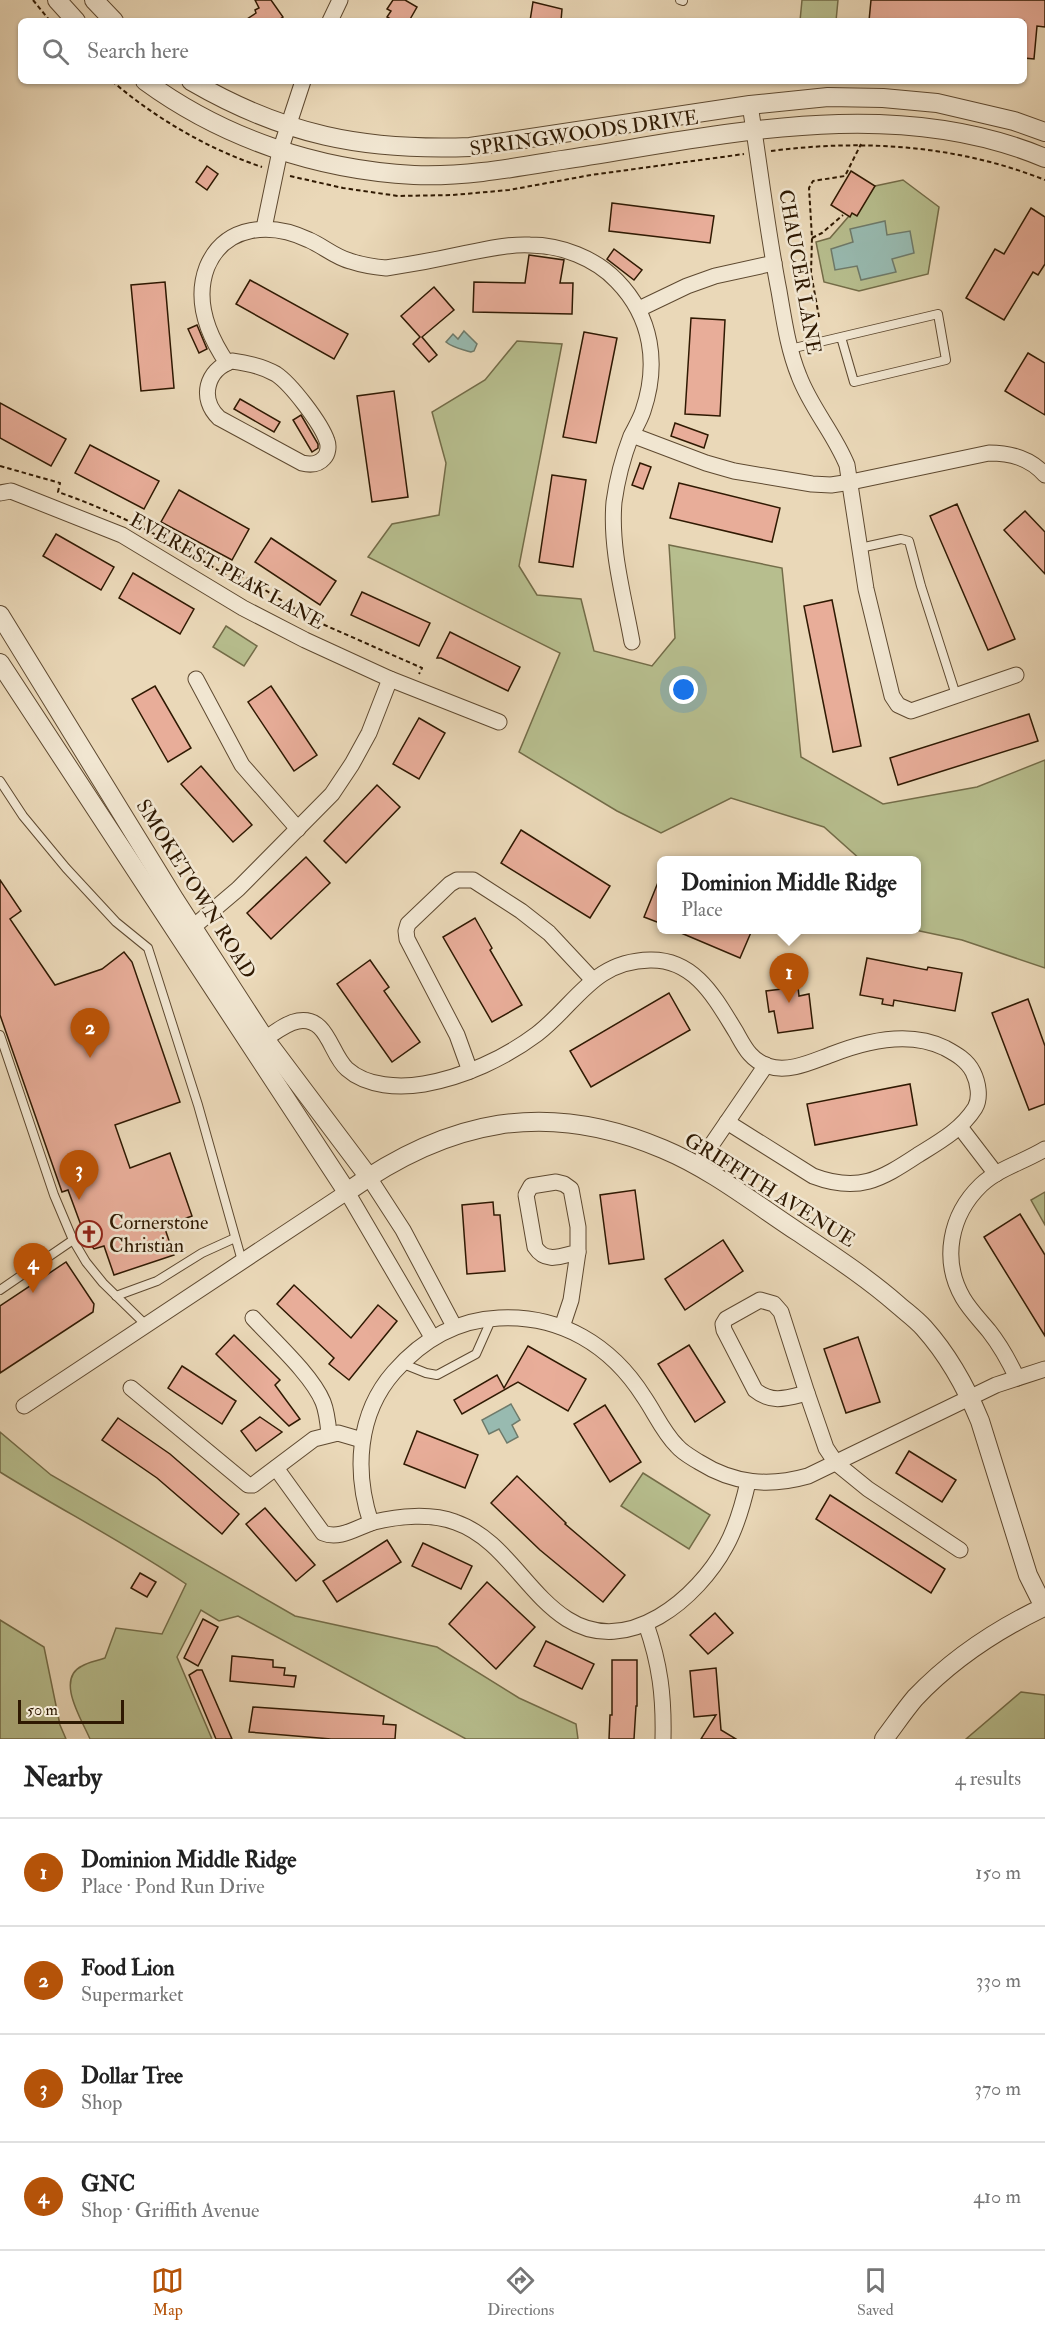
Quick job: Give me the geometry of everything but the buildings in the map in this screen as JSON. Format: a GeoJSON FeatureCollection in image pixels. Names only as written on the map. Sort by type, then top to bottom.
{"type":"FeatureCollection","features":[{"type":"Feature","properties":{"kind":"street"},"geometry":{"type":"LineString","coordinates":[[57,0],[73,18]]}},
{"type":"Feature","properties":{"kind":"street"},"geometry":{"type":"LineString","coordinates":[[94,0],[111,18]]}},
{"type":"Feature","properties":{"kind":"street"},"geometry":{"type":"LineString","coordinates":[[331,18],[340,0]]}},
{"type":"Feature","properties":{"kind":"street","name":"SPRINGWOODS DRIVE"},"geometry":{"type":"LineString","coordinates":[[150,84],[229,132],[280,151],[328,164],[368,171],[414,175],[484,172],[830,123],[908,126],[951,132],[1000,143],[1045,158]]}},
{"type":"Feature","properties":{"kind":"street","name":"SPRINGWOODS DRIVE"},"geometry":{"type":"LineString","coordinates":[[197,84],[251,112],[287,125],[344,141],[377,146],[428,149],[470,147],[750,105],[828,97],[883,98],[937,103],[1014,121],[1045,132]]}},
{"type":"Feature","properties":{"kind":"street"},"geometry":{"type":"LineString","coordinates":[[264,228],[280,151],[302,84]]}},
{"type":"Feature","properties":{"kind":"street","name":"CHAUCER LANE"},"geometry":{"type":"LineString","coordinates":[[750,105],[774,263],[790,349],[799,378],[812,405],[848,465],[866,589],[892,696],[898,705],[911,711],[956,695]]}},
{"type":"Feature","properties":{"kind":"street"},"geometry":{"type":"LineString","coordinates":[[227,363],[208,330],[202,293],[205,274],[210,261],[227,241],[239,233],[253,229],[264,228],[294,233],[348,261],[386,268],[506,246],[532,244],[557,248],[596,264],[627,291],[639,309],[650,344],[651,366],[645,404],[618,476],[614,503],[616,557],[632,642]]}},
{"type":"Feature","properties":{"kind":"street"},"geometry":{"type":"LineString","coordinates":[[639,309],[696,283],[774,263]]}},
{"type":"Feature","properties":{"kind":"street"},"geometry":{"type":"LineString","coordinates":[[232,361],[262,367],[292,387],[326,438],[327,452],[324,458],[318,463],[302,463],[219,418],[213,412],[206,394],[212,374],[227,363],[232,361]]}},
{"type":"Feature","properties":{"kind":"street"},"geometry":{"type":"LineString","coordinates":[[632,435],[734,471],[813,484],[831,485],[851,482],[990,453],[1018,456],[1045,475]]}},
{"type":"Feature","properties":{"kind":"street","name":"EVEREST PEAK LANE"},"geometry":{"type":"LineString","coordinates":[[0,493],[11,490],[122,535],[243,608],[305,640],[390,679],[499,723]]}},
{"type":"Feature","properties":{"kind":"street","name":"SMOKETOWN ROAD"},"geometry":{"type":"LineString","coordinates":[[0,615],[192,928],[265,1039],[368,1176]]}},
{"type":"Feature","properties":{"kind":"street","name":"SMOKETOWN ROAD"},"geometry":{"type":"LineString","coordinates":[[0,663],[347,1192]]}},
{"type":"Feature","properties":{"kind":"street"},"geometry":{"type":"LineString","coordinates":[[956,695],[1016,675]]}},
{"type":"Feature","properties":{"kind":"street"},"geometry":{"type":"LineString","coordinates":[[196,679],[242,765],[298,829]]}},
{"type":"Feature","properties":{"kind":"street"},"geometry":{"type":"LineString","coordinates":[[192,928],[238,889],[332,794],[369,733],[390,679]]}},
{"type":"Feature","properties":{"kind":"street"},"geometry":{"type":"LineString","coordinates":[[470,1071],[457,1035],[407,939],[406,931],[408,924],[450,884],[458,880],[473,880],[521,911],[549,933],[592,979]]}},
{"type":"Feature","properties":{"kind":"street"},"geometry":{"type":"LineString","coordinates":[[265,1039],[293,1022],[306,1020],[314,1022],[321,1028],[338,1060],[360,1078],[374,1083],[398,1085],[445,1080],[510,1052],[558,1016],[592,979],[614,967],[637,961],[668,962],[686,968],[698,977],[709,989],[745,1050],[754,1059],[766,1065],[780,1068],[795,1067],[874,1041],[906,1038],[923,1040],[953,1052],[967,1063],[978,1089],[978,1102],[960,1127],[884,1177],[868,1183],[842,1185],[813,1176],[727,1122]]}},
{"type":"Feature","properties":{"kind":"street"},"geometry":{"type":"LineString","coordinates":[[697,1166],[766,1065]]}},
{"type":"Feature","properties":{"kind":"street","name":"GRIFFITH AVENUE"},"geometry":{"type":"LineString","coordinates":[[24,1406],[368,1176],[440,1139],[472,1129],[527,1121],[594,1126],[624,1134],[663,1149],[697,1166],[840,1260],[882,1291],[922,1326],[942,1350],[970,1397],[980,1421],[1028,1575],[1044,1608]]}},
{"type":"Feature","properties":{"kind":"street"},"geometry":{"type":"LineString","coordinates":[[960,1127],[996,1174]]}},
{"type":"Feature","properties":{"kind":"street"},"geometry":{"type":"LineString","coordinates":[[1017,1378],[996,1340],[963,1298],[952,1268],[951,1242],[957,1219],[966,1202],[982,1185],[996,1174],[1045,1149]]}},
{"type":"Feature","properties":{"kind":"street"},"geometry":{"type":"LineString","coordinates":[[368,1176],[403,1230],[454,1326]]}},
{"type":"Feature","properties":{"kind":"street"},"geometry":{"type":"LineString","coordinates":[[562,1326],[571,1300],[578,1252],[578,1227],[571,1189],[556,1182],[531,1186],[526,1195],[535,1247],[540,1254],[551,1258],[578,1252]]}},
{"type":"Feature","properties":{"kind":"street"},"geometry":{"type":"LineString","coordinates":[[347,1192],[432,1337]]}},
{"type":"Feature","properties":{"kind":"street"},"geometry":{"type":"LineString","coordinates":[[807,1393],[771,1400],[755,1390],[724,1330],[726,1319],[755,1301],[766,1300],[774,1304],[781,1312],[826,1448],[836,1463],[868,1489],[960,1550]]}},
{"type":"Feature","properties":{"kind":"street"},"geometry":{"type":"LineString","coordinates":[[371,1523],[361,1473],[362,1440],[368,1417],[378,1396],[401,1363],[432,1337],[454,1326],[492,1318],[518,1317],[562,1326],[591,1342],[627,1374],[677,1446],[708,1467],[729,1477],[748,1482],[788,1481],[808,1476],[996,1385],[1045,1369]]}},
{"type":"Feature","properties":{"kind":"street"},"geometry":{"type":"LineString","coordinates":[[253,1318],[314,1386],[327,1417],[329,1434]]}},
{"type":"Feature","properties":{"kind":"street"},"geometry":{"type":"LineString","coordinates":[[131,1388],[248,1485],[253,1485],[314,1439],[338,1433],[362,1440]]}},
{"type":"Feature","properties":{"kind":"street"},"geometry":{"type":"LineString","coordinates":[[276,1467],[323,1533],[330,1536],[338,1535],[371,1523],[407,1517],[435,1517],[452,1521],[469,1527],[487,1539],[567,1619],[580,1625],[607,1630],[631,1629],[646,1624],[679,1604],[697,1587],[713,1568],[737,1522],[748,1482]]}},
{"type":"Feature","properties":{"kind":"street"},"geometry":{"type":"LineString","coordinates":[[884,1739],[914,1699],[963,1655],[992,1634],[1044,1608]]}},
{"type":"Feature","properties":{"kind":"street"},"geometry":{"type":"LineString","coordinates":[[646,1624],[662,1679],[663,1739]]}},
{"type":"Feature","properties":{"kind":"lane"},"geometry":{"type":"LineString","coordinates":[[790,349],[841,337],[938,315],[946,360],[854,381],[841,337]]}},
{"type":"Feature","properties":{"kind":"lane"},"geometry":{"type":"LineString","coordinates":[[860,548],[901,538],[909,541],[956,695]]}},
{"type":"Feature","properties":{"kind":"lane"},"geometry":{"type":"LineString","coordinates":[[0,780],[23,816],[66,868],[116,922],[148,948],[198,1105],[242,1261]]}},
{"type":"Feature","properties":{"kind":"lane"},"geometry":{"type":"LineString","coordinates":[[0,1035],[54,1195],[73,1240],[86,1262],[145,1324]]}},
{"type":"Feature","properties":{"kind":"lane"},"geometry":{"type":"LineString","coordinates":[[116,1296],[157,1281],[202,1253],[235,1238]]}},
{"type":"Feature","properties":{"kind":"lane"},"geometry":{"type":"LineString","coordinates":[[0,1290],[73,1240]]}},
{"type":"Feature","properties":{"kind":"lane"},"geometry":{"type":"LineString","coordinates":[[401,1363],[437,1375],[476,1354],[492,1318]]}},
{"type":"Feature","properties":{"kind":"path"},"geometry":{"type":"LineString","coordinates":[[33,0],[48,18]]}},
{"type":"Feature","properties":{"kind":"path"},"geometry":{"type":"LineString","coordinates":[[819,317],[811,273],[812,238],[809,188],[813,182],[844,176],[861,144]]}},
{"type":"Feature","properties":{"kind":"path"},"geometry":{"type":"LineString","coordinates":[[812,238],[822,233],[843,215]]}},
{"type":"Feature","properties":{"kind":"path"},"geometry":{"type":"LineString","coordinates":[[0,466],[60,483],[58,492],[106,510],[156,534],[237,582],[243,576],[310,619],[422,668],[417,678]]}},
{"type":"Feature","properties":{"kind":"green space"},"geometry":{"type":"Polygon","coordinates":[[[802,0],[838,0],[836,18],[800,18],[802,0]]]}},
{"type":"Feature","properties":{"kind":"green space"},"geometry":{"type":"Polygon","coordinates":[[[903,180],[939,207],[928,274],[859,291],[824,282],[816,242],[830,238],[875,186],[903,180]]]}},
{"type":"Feature","properties":{"kind":"green space"},"geometry":{"type":"Polygon","coordinates":[[[517,341],[562,344],[519,566],[537,595],[581,599],[594,651],[652,666],[675,638],[669,545],[782,568],[801,757],[883,804],[977,787],[1045,760],[1045,968],[962,940],[921,931],[921,856],[857,856],[824,827],[731,798],[661,833],[617,811],[519,752],[560,653],[368,557],[392,524],[439,515],[446,463],[432,412],[485,380],[517,341]]]}},
{"type":"Feature","properties":{"kind":"green space"},"geometry":{"type":"Polygon","coordinates":[[[226,626],[257,646],[244,666],[213,647],[226,626]]]}},
{"type":"Feature","properties":{"kind":"green space"},"geometry":{"type":"Polygon","coordinates":[[[1045,1192],[1045,1225],[1031,1200],[1045,1192]]]}},
{"type":"Feature","properties":{"kind":"green space"},"geometry":{"type":"Polygon","coordinates":[[[0,1432],[51,1475],[295,1616],[437,1647],[519,1698],[576,1724],[578,1739],[466,1739],[238,1616],[219,1621],[201,1610],[177,1657],[212,1739],[90,1739],[73,1700],[71,1680],[74,1672],[85,1665],[105,1658],[116,1628],[162,1634],[186,1584],[0,1472],[0,1432]]]}},
{"type":"Feature","properties":{"kind":"green space"},"geometry":{"type":"Polygon","coordinates":[[[643,1473],[710,1515],[689,1549],[621,1506],[643,1473]]]}},
{"type":"Feature","properties":{"kind":"green space"},"geometry":{"type":"Polygon","coordinates":[[[0,1620],[44,1647],[60,1725],[66,1739],[0,1739],[0,1620]]]}},
{"type":"Feature","properties":{"kind":"green space"},"geometry":{"type":"Polygon","coordinates":[[[1021,1692],[1045,1695],[1045,1739],[966,1739],[1021,1692]]]}},
{"type":"Feature","properties":{"kind":"water"},"geometry":{"type":"Polygon","coordinates":[[[885,221],[887,235],[910,231],[914,253],[892,259],[896,272],[861,280],[857,266],[835,270],[831,249],[853,242],[850,229],[885,221]]]}},
{"type":"Feature","properties":{"kind":"water"},"geometry":{"type":"Polygon","coordinates":[[[464,331],[477,344],[474,351],[458,348],[446,342],[453,334],[458,339],[464,331]]]}},
{"type":"Feature","properties":{"kind":"water"},"geometry":{"type":"Polygon","coordinates":[[[511,1404],[520,1420],[512,1425],[518,1437],[507,1443],[499,1429],[489,1434],[482,1420],[511,1404]]]}},
{"type":"Feature","properties":{"kind":"place","name":"Dominion Middle Ridge"},"geometry":{"type":"Point","coordinates":[789,1003]}},
{"type":"Feature","properties":{"kind":"place","name":"Food Lion"},"geometry":{"type":"Point","coordinates":[90,1058]}},
{"type":"Feature","properties":{"kind":"place","name":"Dollar Tree"},"geometry":{"type":"Point","coordinates":[79,1200]}},
{"type":"Feature","properties":{"kind":"place","name":"Cornerstone Christian"},"geometry":{"type":"Point","coordinates":[89,1234]}},
{"type":"Feature","properties":{"kind":"place","name":"GNC"},"geometry":{"type":"Point","coordinates":[33,1293]}}]}
